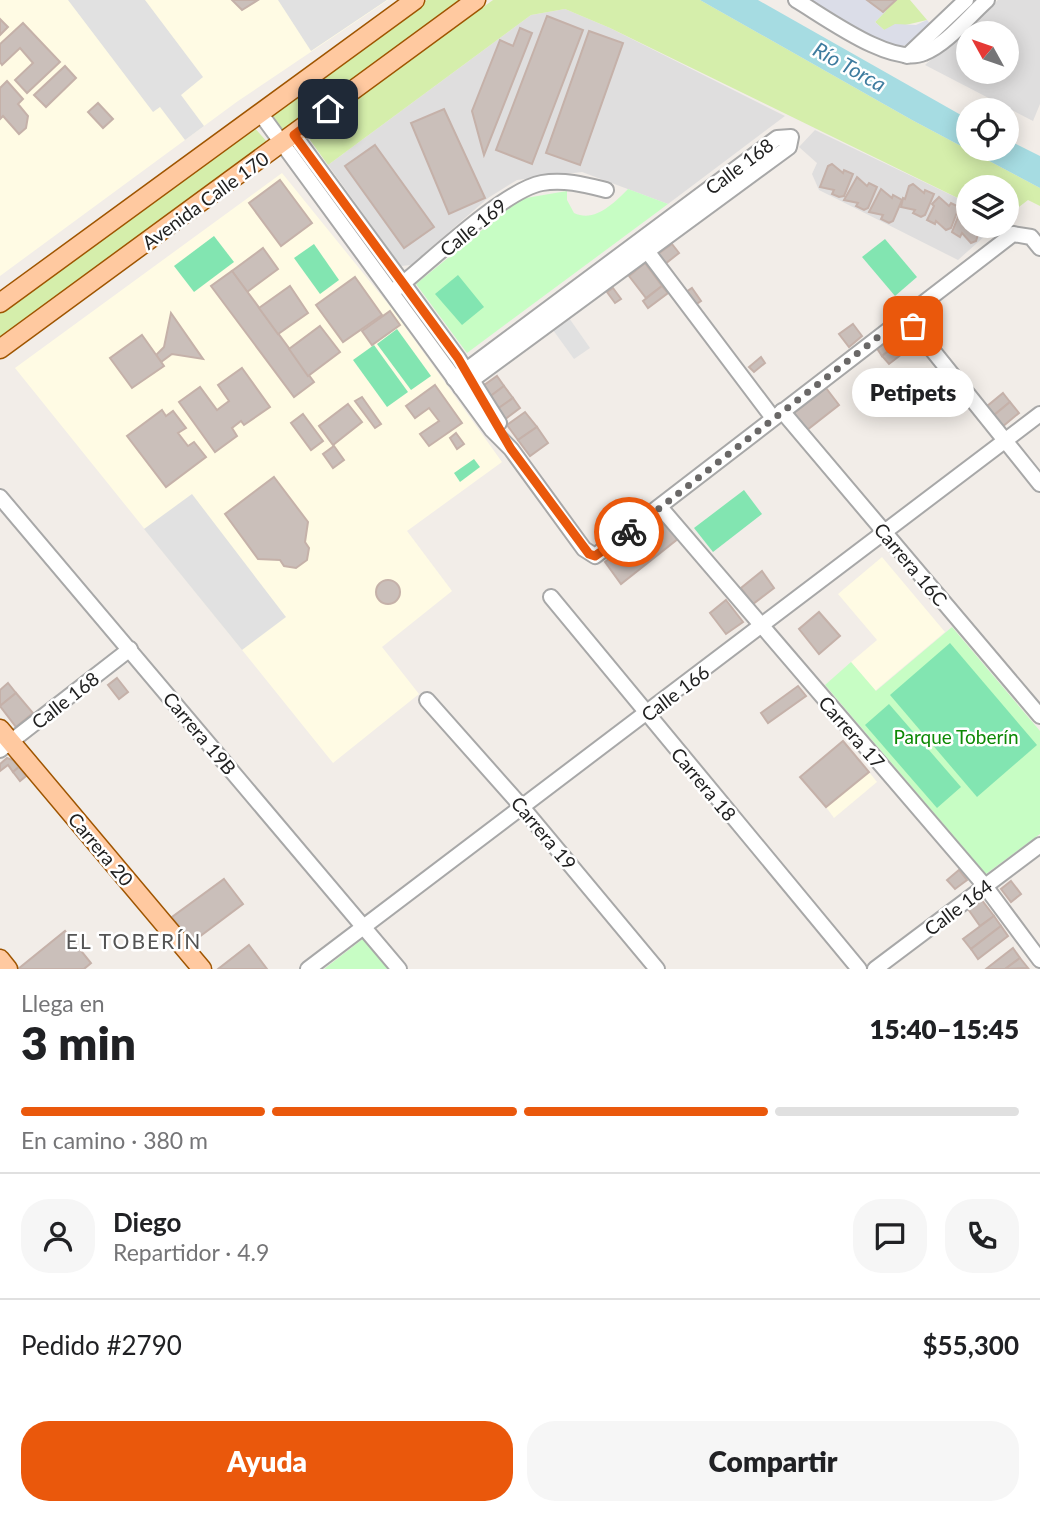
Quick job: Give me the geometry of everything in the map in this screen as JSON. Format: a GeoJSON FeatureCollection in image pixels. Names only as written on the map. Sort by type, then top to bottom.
{"type":"FeatureCollection","features":[{"type":"Feature","properties":{"kind":"main road","name":"Avenida Calle 170"},"geometry":{"type":"LineString","coordinates":[[0,303],[415,0]]}},
{"type":"Feature","properties":{"kind":"main road","name":"Avenida Calle 170"},"geometry":{"type":"LineString","coordinates":[[0,349],[476,0]]}},
{"type":"Feature","properties":{"kind":"main road","name":"Carrera 20"},"geometry":{"type":"LineString","coordinates":[[4,740],[202,969]]}},
{"type":"Feature","properties":{"kind":"main road"},"geometry":{"type":"LineString","coordinates":[[0,959],[8,969]]}},
{"type":"Feature","properties":{"kind":"street"},"geometry":{"type":"LineString","coordinates":[[796,0],[887,52],[907,57],[921,55],[933,48],[986,0]]}},
{"type":"Feature","properties":{"kind":"street"},"geometry":{"type":"LineString","coordinates":[[907,57],[966,0]]}},
{"type":"Feature","properties":{"kind":"street"},"geometry":{"type":"LineString","coordinates":[[260,113],[288,139],[583,549],[595,556],[604,552],[778,414],[1013,234],[1031,237],[1040,248]]}},
{"type":"Feature","properties":{"kind":"street","name":"Calle 168"},"geometry":{"type":"LineString","coordinates":[[783,135],[791,136],[789,147],[463,380],[777,138],[783,135]]}},
{"type":"Feature","properties":{"kind":"street","name":"Calle 169"},"geometry":{"type":"LineString","coordinates":[[397,288],[517,191],[544,183],[575,183],[606,190]]}},
{"type":"Feature","properties":{"kind":"street","name":"Carrera 16C"},"geometry":{"type":"LineString","coordinates":[[647,251],[778,414],[884,532],[1040,716]]}},
{"type":"Feature","properties":{"kind":"street"},"geometry":{"type":"LineString","coordinates":[[905,316],[1040,484]]}},
{"type":"Feature","properties":{"kind":"street","name":"Calle 166"},"geometry":{"type":"LineString","coordinates":[[308,969],[647,715],[1040,414]]}},
{"type":"Feature","properties":{"kind":"street","name":"Carrera 19B"},"geometry":{"type":"LineString","coordinates":[[0,497],[399,969]]}},
{"type":"Feature","properties":{"kind":"street","name":"Carrera 17"},"geometry":{"type":"LineString","coordinates":[[660,507],[985,886],[1040,960]]}},
{"type":"Feature","properties":{"kind":"street","name":"Carrera 18"},"geometry":{"type":"LineString","coordinates":[[551,597],[859,969]]}},
{"type":"Feature","properties":{"kind":"street","name":"Calle 168"},"geometry":{"type":"LineString","coordinates":[[4,740],[130,649]]}},
{"type":"Feature","properties":{"kind":"street","name":"Carrera 19"},"geometry":{"type":"LineString","coordinates":[[427,701],[522,807],[657,969]]}},
{"type":"Feature","properties":{"kind":"street","name":"Calle 164"},"geometry":{"type":"LineString","coordinates":[[875,969],[1040,845]]}},
{"type":"Feature","properties":{"kind":"shaded area"},"geometry":{"type":"Polygon","coordinates":[[[0,0],[388,0],[238,101],[0,276],[0,0]]]}},
{"type":"Feature","properties":{"kind":"shaded area"},"geometry":{"type":"Polygon","coordinates":[[[68,0],[145,0],[203,77],[181,95],[204,126],[185,140],[160,107],[153,112],[68,0]]]}},
{"type":"Feature","properties":{"kind":"shaded area"},"geometry":{"type":"Polygon","coordinates":[[[278,0],[387,0],[311,51],[278,0]]]}},
{"type":"Feature","properties":{"kind":"shaded area"},"geometry":{"type":"Polygon","coordinates":[[[803,0],[867,0],[881,12],[886,11],[875,22],[884,30],[895,24],[916,25],[927,20],[931,25],[911,43],[892,50],[803,0]]]}},
{"type":"Feature","properties":{"kind":"shaded area"},"geometry":{"type":"Polygon","coordinates":[[[998,0],[1040,0],[1040,104],[1033,121],[1019,114],[1019,98],[989,98],[962,84],[1019,84],[1019,21],[974,21],[998,0]]]}},
{"type":"Feature","properties":{"kind":"shaded area"},"geometry":{"type":"Polygon","coordinates":[[[565,9],[610,28],[785,116],[668,204],[582,172],[517,180],[488,198],[411,265],[401,266],[328,165],[531,15],[565,9]]]}},
{"type":"Feature","properties":{"kind":"shaded area"},"geometry":{"type":"Polygon","coordinates":[[[956,37],[956,81],[925,65],[956,37]]]}},
{"type":"Feature","properties":{"kind":"shaded area"},"geometry":{"type":"Polygon","coordinates":[[[815,130],[956,197],[956,238],[983,238],[958,260],[819,190],[812,174],[817,163],[799,147],[815,130]]]}},
{"type":"Feature","properties":{"kind":"shaded area"},"geometry":{"type":"Polygon","coordinates":[[[282,173],[393,310],[502,462],[407,531],[452,591],[382,647],[419,694],[333,763],[15,368],[282,173]]]}},
{"type":"Feature","properties":{"kind":"shaded area"},"geometry":{"type":"Polygon","coordinates":[[[569,318],[590,348],[574,359],[553,330],[569,318]]]}},
{"type":"Feature","properties":{"kind":"shaded area"},"geometry":{"type":"Polygon","coordinates":[[[192,494],[286,617],[242,650],[144,529],[192,494]]]}},
{"type":"Feature","properties":{"kind":"shaded area"},"geometry":{"type":"Polygon","coordinates":[[[882,557],[945,632],[875,691],[851,662],[877,640],[838,594],[882,557]]]}},
{"type":"Feature","properties":{"kind":"shaded area"},"geometry":{"type":"Polygon","coordinates":[[[869,772],[877,782],[834,818],[826,807],[869,772]]]}},
{"type":"Feature","properties":{"kind":"green space"},"geometry":{"type":"Polygon","coordinates":[[[427,0],[468,0],[282,133],[270,116],[427,0]]]}},
{"type":"Feature","properties":{"kind":"green space"},"geometry":{"type":"Polygon","coordinates":[[[493,0],[700,0],[956,143],[956,161],[989,161],[1016,175],[956,175],[956,197],[610,28],[565,9],[531,15],[328,165],[310,140],[313,130],[493,0]]]}},
{"type":"Feature","properties":{"kind":"green space"},"geometry":{"type":"Polygon","coordinates":[[[896,0],[910,0],[927,20],[884,30],[875,22],[896,0]]]}},
{"type":"Feature","properties":{"kind":"green space"},"geometry":{"type":"Polygon","coordinates":[[[253,126],[269,144],[0,344],[0,313],[253,126]]]}},
{"type":"Feature","properties":{"kind":"green space"},"geometry":{"type":"Polygon","coordinates":[[[1019,177],[1040,188],[1040,206],[1028,200],[1019,207],[1019,177]]]}},
{"type":"Feature","properties":{"kind":"green space"},"geometry":{"type":"Polygon","coordinates":[[[628,189],[668,204],[467,353],[416,284],[520,199],[567,191],[567,200],[574,213],[589,215],[604,210],[628,189]]]}},
{"type":"Feature","properties":{"kind":"green space"},"geometry":{"type":"Polygon","coordinates":[[[214,236],[234,262],[194,292],[174,266],[214,236]]]}},
{"type":"Feature","properties":{"kind":"green space"},"geometry":{"type":"Polygon","coordinates":[[[885,239],[917,277],[895,296],[862,257],[885,239]]]}},
{"type":"Feature","properties":{"kind":"green space"},"geometry":{"type":"Polygon","coordinates":[[[314,244],[339,280],[320,294],[294,258],[314,244]]]}},
{"type":"Feature","properties":{"kind":"green space"},"geometry":{"type":"Polygon","coordinates":[[[458,275],[484,307],[462,325],[435,294],[458,275]]]}},
{"type":"Feature","properties":{"kind":"green space"},"geometry":{"type":"Polygon","coordinates":[[[397,329],[431,376],[411,390],[377,344],[397,329]]]}},
{"type":"Feature","properties":{"kind":"green space"},"geometry":{"type":"Polygon","coordinates":[[[374,345],[408,392],[387,407],[353,360],[374,345]]]}},
{"type":"Feature","properties":{"kind":"green space"},"geometry":{"type":"Polygon","coordinates":[[[474,459],[480,467],[460,482],[454,473],[474,459]]]}},
{"type":"Feature","properties":{"kind":"green space"},"geometry":{"type":"Polygon","coordinates":[[[744,490],[762,514],[713,552],[694,528],[744,490]]]}},
{"type":"Feature","properties":{"kind":"green space","name":"Parque Toberín"},"geometry":{"type":"Polygon","coordinates":[[[952,627],[1040,731],[1040,834],[986,874],[825,685],[851,662],[876,691],[952,627]]]}},
{"type":"Feature","properties":{"kind":"green space"},"geometry":{"type":"Polygon","coordinates":[[[950,643],[1037,745],[977,797],[890,695],[950,643]]]}},
{"type":"Feature","properties":{"kind":"green space"},"geometry":{"type":"Polygon","coordinates":[[[889,704],[961,787],[937,808],[865,725],[889,704]]]}},
{"type":"Feature","properties":{"kind":"green space"},"geometry":{"type":"Polygon","coordinates":[[[364,938],[390,969],[324,969],[364,938]]]}},
{"type":"Feature","properties":{"kind":"water","name":"Río Torca"},"geometry":{"type":"Polygon","coordinates":[[[700,0],[758,0],[956,112],[956,143],[700,0]]]}},
{"type":"Feature","properties":{"kind":"water"},"geometry":{"type":"Polygon","coordinates":[[[1019,146],[1040,156],[1040,188],[989,161],[1019,161],[1019,146]]]}},
{"type":"Feature","properties":{"kind":"building"},"geometry":{"type":"Polygon","coordinates":[[[232,0],[258,0],[242,10],[232,0]]]}},
{"type":"Feature","properties":{"kind":"building"},"geometry":{"type":"Polygon","coordinates":[[[867,0],[896,0],[883,12],[867,0]]]}},
{"type":"Feature","properties":{"kind":"building"},"geometry":{"type":"Polygon","coordinates":[[[547,16],[583,30],[532,164],[496,150],[547,16]]]}},
{"type":"Feature","properties":{"kind":"building"},"geometry":{"type":"Polygon","coordinates":[[[0,19],[8,27],[0,35],[0,19]]]}},
{"type":"Feature","properties":{"kind":"building"},"geometry":{"type":"Polygon","coordinates":[[[23,23],[60,62],[27,93],[15,80],[33,63],[20,48],[2,65],[0,62],[0,44],[23,23]]]}},
{"type":"Feature","properties":{"kind":"building"},"geometry":{"type":"Polygon","coordinates":[[[520,28],[532,33],[484,155],[472,111],[500,40],[513,46],[520,28]]]}},
{"type":"Feature","properties":{"kind":"building"},"geometry":{"type":"Polygon","coordinates":[[[589,31],[623,43],[580,165],[546,153],[589,31]]]}},
{"type":"Feature","properties":{"kind":"building"},"geometry":{"type":"Polygon","coordinates":[[[65,66],[76,78],[46,107],[34,95],[65,66]]]}},
{"type":"Feature","properties":{"kind":"building"},"geometry":{"type":"Polygon","coordinates":[[[7,81],[23,99],[18,104],[28,116],[26,128],[19,134],[3,116],[0,119],[0,88],[7,81]]]}},
{"type":"Feature","properties":{"kind":"building"},"geometry":{"type":"Polygon","coordinates":[[[98,103],[113,119],[103,128],[88,112],[98,103]]]}},
{"type":"Feature","properties":{"kind":"building"},"geometry":{"type":"Polygon","coordinates":[[[444,109],[485,198],[449,214],[411,123],[444,109]]]}},
{"type":"Feature","properties":{"kind":"building"},"geometry":{"type":"Polygon","coordinates":[[[375,145],[434,227],[404,248],[345,166],[375,145]]]}},
{"type":"Feature","properties":{"kind":"building"},"geometry":{"type":"Polygon","coordinates":[[[832,164],[843,173],[844,170],[853,174],[844,196],[839,197],[832,194],[834,190],[820,187],[828,166],[832,164]]]}},
{"type":"Feature","properties":{"kind":"building"},"geometry":{"type":"Polygon","coordinates":[[[857,177],[867,186],[869,183],[877,187],[868,208],[864,210],[856,206],[858,203],[844,200],[857,177]]]}},
{"type":"Feature","properties":{"kind":"building"},"geometry":{"type":"Polygon","coordinates":[[[280,180],[312,223],[281,246],[249,203],[280,180]]]}},
{"type":"Feature","properties":{"kind":"building"},"geometry":{"type":"Polygon","coordinates":[[[913,184],[924,193],[925,190],[934,194],[925,215],[921,217],[913,213],[915,210],[901,207],[909,186],[913,184]]]}},
{"type":"Feature","properties":{"kind":"building"},"geometry":{"type":"Polygon","coordinates":[[[881,189],[892,198],[893,195],[902,200],[893,221],[889,223],[881,219],[883,215],[869,212],[881,189]]]}},
{"type":"Feature","properties":{"kind":"building"},"geometry":{"type":"Polygon","coordinates":[[[939,197],[949,206],[951,203],[956,206],[951,228],[946,230],[936,221],[935,224],[927,220],[934,206],[932,204],[939,197]]]}},
{"type":"Feature","properties":{"kind":"building"},"geometry":{"type":"Polygon","coordinates":[[[966,238],[977,238],[976,241],[971,243],[966,238]]]}},
{"type":"Feature","properties":{"kind":"building"},"geometry":{"type":"Polygon","coordinates":[[[672,244],[679,253],[665,264],[658,254],[672,244]]]}},
{"type":"Feature","properties":{"kind":"building"},"geometry":{"type":"Polygon","coordinates":[[[263,248],[278,269],[247,292],[232,271],[263,248]]]}},
{"type":"Feature","properties":{"kind":"building"},"geometry":{"type":"Polygon","coordinates":[[[645,263],[662,286],[646,298],[629,276],[645,263]]]}},
{"type":"Feature","properties":{"kind":"building"},"geometry":{"type":"Polygon","coordinates":[[[232,271],[314,382],[294,397],[211,286],[232,271]]]}},
{"type":"Feature","properties":{"kind":"building"},"geometry":{"type":"Polygon","coordinates":[[[355,277],[382,315],[343,342],[316,305],[355,277]]]}},
{"type":"Feature","properties":{"kind":"building"},"geometry":{"type":"Polygon","coordinates":[[[290,286],[308,313],[278,334],[259,308],[290,286]]]}},
{"type":"Feature","properties":{"kind":"building"},"geometry":{"type":"Polygon","coordinates":[[[662,286],[668,293],[648,308],[643,301],[662,286]]]}},
{"type":"Feature","properties":{"kind":"building"},"geometry":{"type":"Polygon","coordinates":[[[613,288],[621,299],[615,303],[607,292],[613,288]]]}},
{"type":"Feature","properties":{"kind":"building"},"geometry":{"type":"Polygon","coordinates":[[[692,288],[701,301],[695,305],[686,292],[692,288]]]}},
{"type":"Feature","properties":{"kind":"building"},"geometry":{"type":"Polygon","coordinates":[[[390,311],[400,325],[372,345],[362,331],[390,311]]]}},
{"type":"Feature","properties":{"kind":"building"},"geometry":{"type":"Polygon","coordinates":[[[171,313],[203,359],[172,354],[161,362],[156,355],[164,347],[171,313]]]}},
{"type":"Feature","properties":{"kind":"building"},"geometry":{"type":"Polygon","coordinates":[[[853,324],[862,336],[849,347],[839,334],[853,324]]]}},
{"type":"Feature","properties":{"kind":"building"},"geometry":{"type":"Polygon","coordinates":[[[320,326],[340,352],[308,376],[289,349],[320,326]]]}},
{"type":"Feature","properties":{"kind":"building"},"geometry":{"type":"Polygon","coordinates":[[[898,330],[905,338],[882,356],[876,347],[898,330]]]}},
{"type":"Feature","properties":{"kind":"building"},"geometry":{"type":"Polygon","coordinates":[[[142,335],[164,366],[132,388],[110,358],[142,335]]]}},
{"type":"Feature","properties":{"kind":"building"},"geometry":{"type":"Polygon","coordinates":[[[905,338],[911,347],[889,364],[882,356],[905,338]]]}},
{"type":"Feature","properties":{"kind":"building"},"geometry":{"type":"Polygon","coordinates":[[[761,357],[765,363],[754,372],[749,367],[761,357]]]}},
{"type":"Feature","properties":{"kind":"building"},"geometry":{"type":"Polygon","coordinates":[[[242,368],[270,407],[244,425],[241,421],[232,428],[237,436],[215,452],[179,402],[200,387],[217,410],[229,401],[218,385],[242,368]]]}},
{"type":"Feature","properties":{"kind":"building"},"geometry":{"type":"Polygon","coordinates":[[[497,376],[504,386],[488,398],[480,388],[497,376]]]}},
{"type":"Feature","properties":{"kind":"building"},"geometry":{"type":"Polygon","coordinates":[[[435,385],[462,423],[429,446],[420,434],[439,421],[429,408],[415,418],[406,406],[435,385]]]}},
{"type":"Feature","properties":{"kind":"building"},"geometry":{"type":"Polygon","coordinates":[[[504,386],[513,398],[496,410],[488,398],[504,386]]]}},
{"type":"Feature","properties":{"kind":"building"},"geometry":{"type":"Polygon","coordinates":[[[826,388],[839,405],[807,430],[794,413],[826,388]]]}},
{"type":"Feature","properties":{"kind":"building"},"geometry":{"type":"Polygon","coordinates":[[[1003,393],[1010,402],[993,416],[986,407],[1003,393]]]}},
{"type":"Feature","properties":{"kind":"building"},"geometry":{"type":"Polygon","coordinates":[[[362,397],[381,424],[375,428],[355,401],[362,397]]]}},
{"type":"Feature","properties":{"kind":"building"},"geometry":{"type":"Polygon","coordinates":[[[513,398],[520,408],[504,420],[496,410],[513,398]]]}},
{"type":"Feature","properties":{"kind":"building"},"geometry":{"type":"Polygon","coordinates":[[[1010,402],[1019,413],[1002,427],[993,416],[1010,402]]]}},
{"type":"Feature","properties":{"kind":"building"},"geometry":{"type":"Polygon","coordinates":[[[348,404],[362,422],[333,445],[319,426],[348,404]]]}},
{"type":"Feature","properties":{"kind":"building"},"geometry":{"type":"Polygon","coordinates":[[[162,410],[166,416],[173,411],[186,428],[178,433],[188,446],[194,442],[206,457],[166,487],[127,436],[162,410]]]}},
{"type":"Feature","properties":{"kind":"building"},"geometry":{"type":"Polygon","coordinates":[[[525,412],[537,427],[518,440],[507,425],[525,412]]]}},
{"type":"Feature","properties":{"kind":"building"},"geometry":{"type":"Polygon","coordinates":[[[303,414],[323,441],[311,450],[291,423],[303,414]]]}},
{"type":"Feature","properties":{"kind":"building"},"geometry":{"type":"Polygon","coordinates":[[[537,427],[548,443],[530,456],[518,440],[537,427]]]}},
{"type":"Feature","properties":{"kind":"building"},"geometry":{"type":"Polygon","coordinates":[[[456,433],[464,444],[457,449],[450,438],[456,433]]]}},
{"type":"Feature","properties":{"kind":"building"},"geometry":{"type":"Polygon","coordinates":[[[334,446],[344,460],[333,468],[323,454],[334,446]]]}},
{"type":"Feature","properties":{"kind":"building"},"geometry":{"type":"Polygon","coordinates":[[[274,477],[308,522],[305,542],[309,548],[307,560],[296,568],[284,566],[280,560],[258,559],[225,514],[274,477]]]}},
{"type":"Feature","properties":{"kind":"building"},"geometry":{"type":"Polygon","coordinates":[[[662,516],[679,538],[621,584],[605,562],[662,516]]]}},
{"type":"Feature","properties":{"kind":"building"},"geometry":{"type":"Polygon","coordinates":[[[762,571],[774,588],[753,604],[741,588],[762,571]]]}},
{"type":"Feature","properties":{"kind":"building"},"geometry":{"type":"Polygon","coordinates":[[[388,580],[397,583],[400,592],[397,601],[388,604],[379,601],[376,592],[379,583],[388,580]]]}},
{"type":"Feature","properties":{"kind":"building"},"geometry":{"type":"Polygon","coordinates":[[[726,600],[743,622],[726,634],[710,613],[726,600]]]}},
{"type":"Feature","properties":{"kind":"building"},"geometry":{"type":"Polygon","coordinates":[[[819,612],[840,636],[819,654],[799,629],[819,612]]]}},
{"type":"Feature","properties":{"kind":"building"},"geometry":{"type":"Polygon","coordinates":[[[117,678],[128,692],[119,699],[108,685],[117,678]]]}},
{"type":"Feature","properties":{"kind":"building"},"geometry":{"type":"Polygon","coordinates":[[[8,683],[16,693],[0,706],[0,690],[8,683]]]}},
{"type":"Feature","properties":{"kind":"building"},"geometry":{"type":"Polygon","coordinates":[[[798,686],[806,696],[768,723],[761,713],[798,686]]]}},
{"type":"Feature","properties":{"kind":"building"},"geometry":{"type":"Polygon","coordinates":[[[16,693],[33,713],[16,727],[0,706],[16,693]]]}},
{"type":"Feature","properties":{"kind":"building"},"geometry":{"type":"Polygon","coordinates":[[[843,741],[869,772],[826,807],[800,777],[843,741]]]}},
{"type":"Feature","properties":{"kind":"building"},"geometry":{"type":"Polygon","coordinates":[[[7,758],[19,767],[13,772],[8,765],[0,771],[0,764],[7,758]]]}},
{"type":"Feature","properties":{"kind":"building"},"geometry":{"type":"Polygon","coordinates":[[[19,767],[26,776],[20,781],[13,772],[19,767]]]}},
{"type":"Feature","properties":{"kind":"building"},"geometry":{"type":"Polygon","coordinates":[[[959,870],[967,880],[955,889],[947,880],[959,870]]]}},
{"type":"Feature","properties":{"kind":"building"},"geometry":{"type":"Polygon","coordinates":[[[224,879],[243,904],[191,943],[172,917],[224,879]]]}},
{"type":"Feature","properties":{"kind":"building"},"geometry":{"type":"Polygon","coordinates":[[[1011,881],[1021,894],[1011,902],[1001,889],[1011,881]]]}},
{"type":"Feature","properties":{"kind":"building"},"geometry":{"type":"Polygon","coordinates":[[[981,899],[994,916],[980,926],[968,909],[981,899]]]}},
{"type":"Feature","properties":{"kind":"building"},"geometry":{"type":"Polygon","coordinates":[[[994,916],[1001,926],[971,949],[963,939],[994,916]]]}},
{"type":"Feature","properties":{"kind":"building"},"geometry":{"type":"Polygon","coordinates":[[[1001,926],[1008,936],[978,959],[971,949],[1001,926]]]}},
{"type":"Feature","properties":{"kind":"building"},"geometry":{"type":"Polygon","coordinates":[[[65,931],[91,963],[84,969],[18,969],[65,931]]]}},
{"type":"Feature","properties":{"kind":"building"},"geometry":{"type":"Polygon","coordinates":[[[249,945],[267,969],[218,969],[249,945]]]}},
{"type":"Feature","properties":{"kind":"building"},"geometry":{"type":"Polygon","coordinates":[[[1013,948],[1020,958],[1005,969],[986,969],[1013,948]]]}},
{"type":"Feature","properties":{"kind":"building"},"geometry":{"type":"Polygon","coordinates":[[[1020,958],[1028,968],[1005,969],[1020,958]]]}},
{"type":"Feature","properties":{"kind":"way so far"},"geometry":{"type":"LineString","coordinates":[[629,532],[905,316],[913,326]]}},
{"type":"Feature","properties":{"kind":"place","name":"Petipets"},"geometry":{"type":"Point","coordinates":[913,326]}},
{"type":"Feature","properties":{"kind":"district","name":"EL TOBERÍN"},"geometry":{"type":"Point","coordinates":[134,940]}},
{"type":"Feature","properties":{"kind":"route"},"geometry":{"type":"LineString","coordinates":[[328,109],[294,135],[458,358],[500,425],[511,449],[589,554],[595,556],[604,552],[629,532]]}}]}
